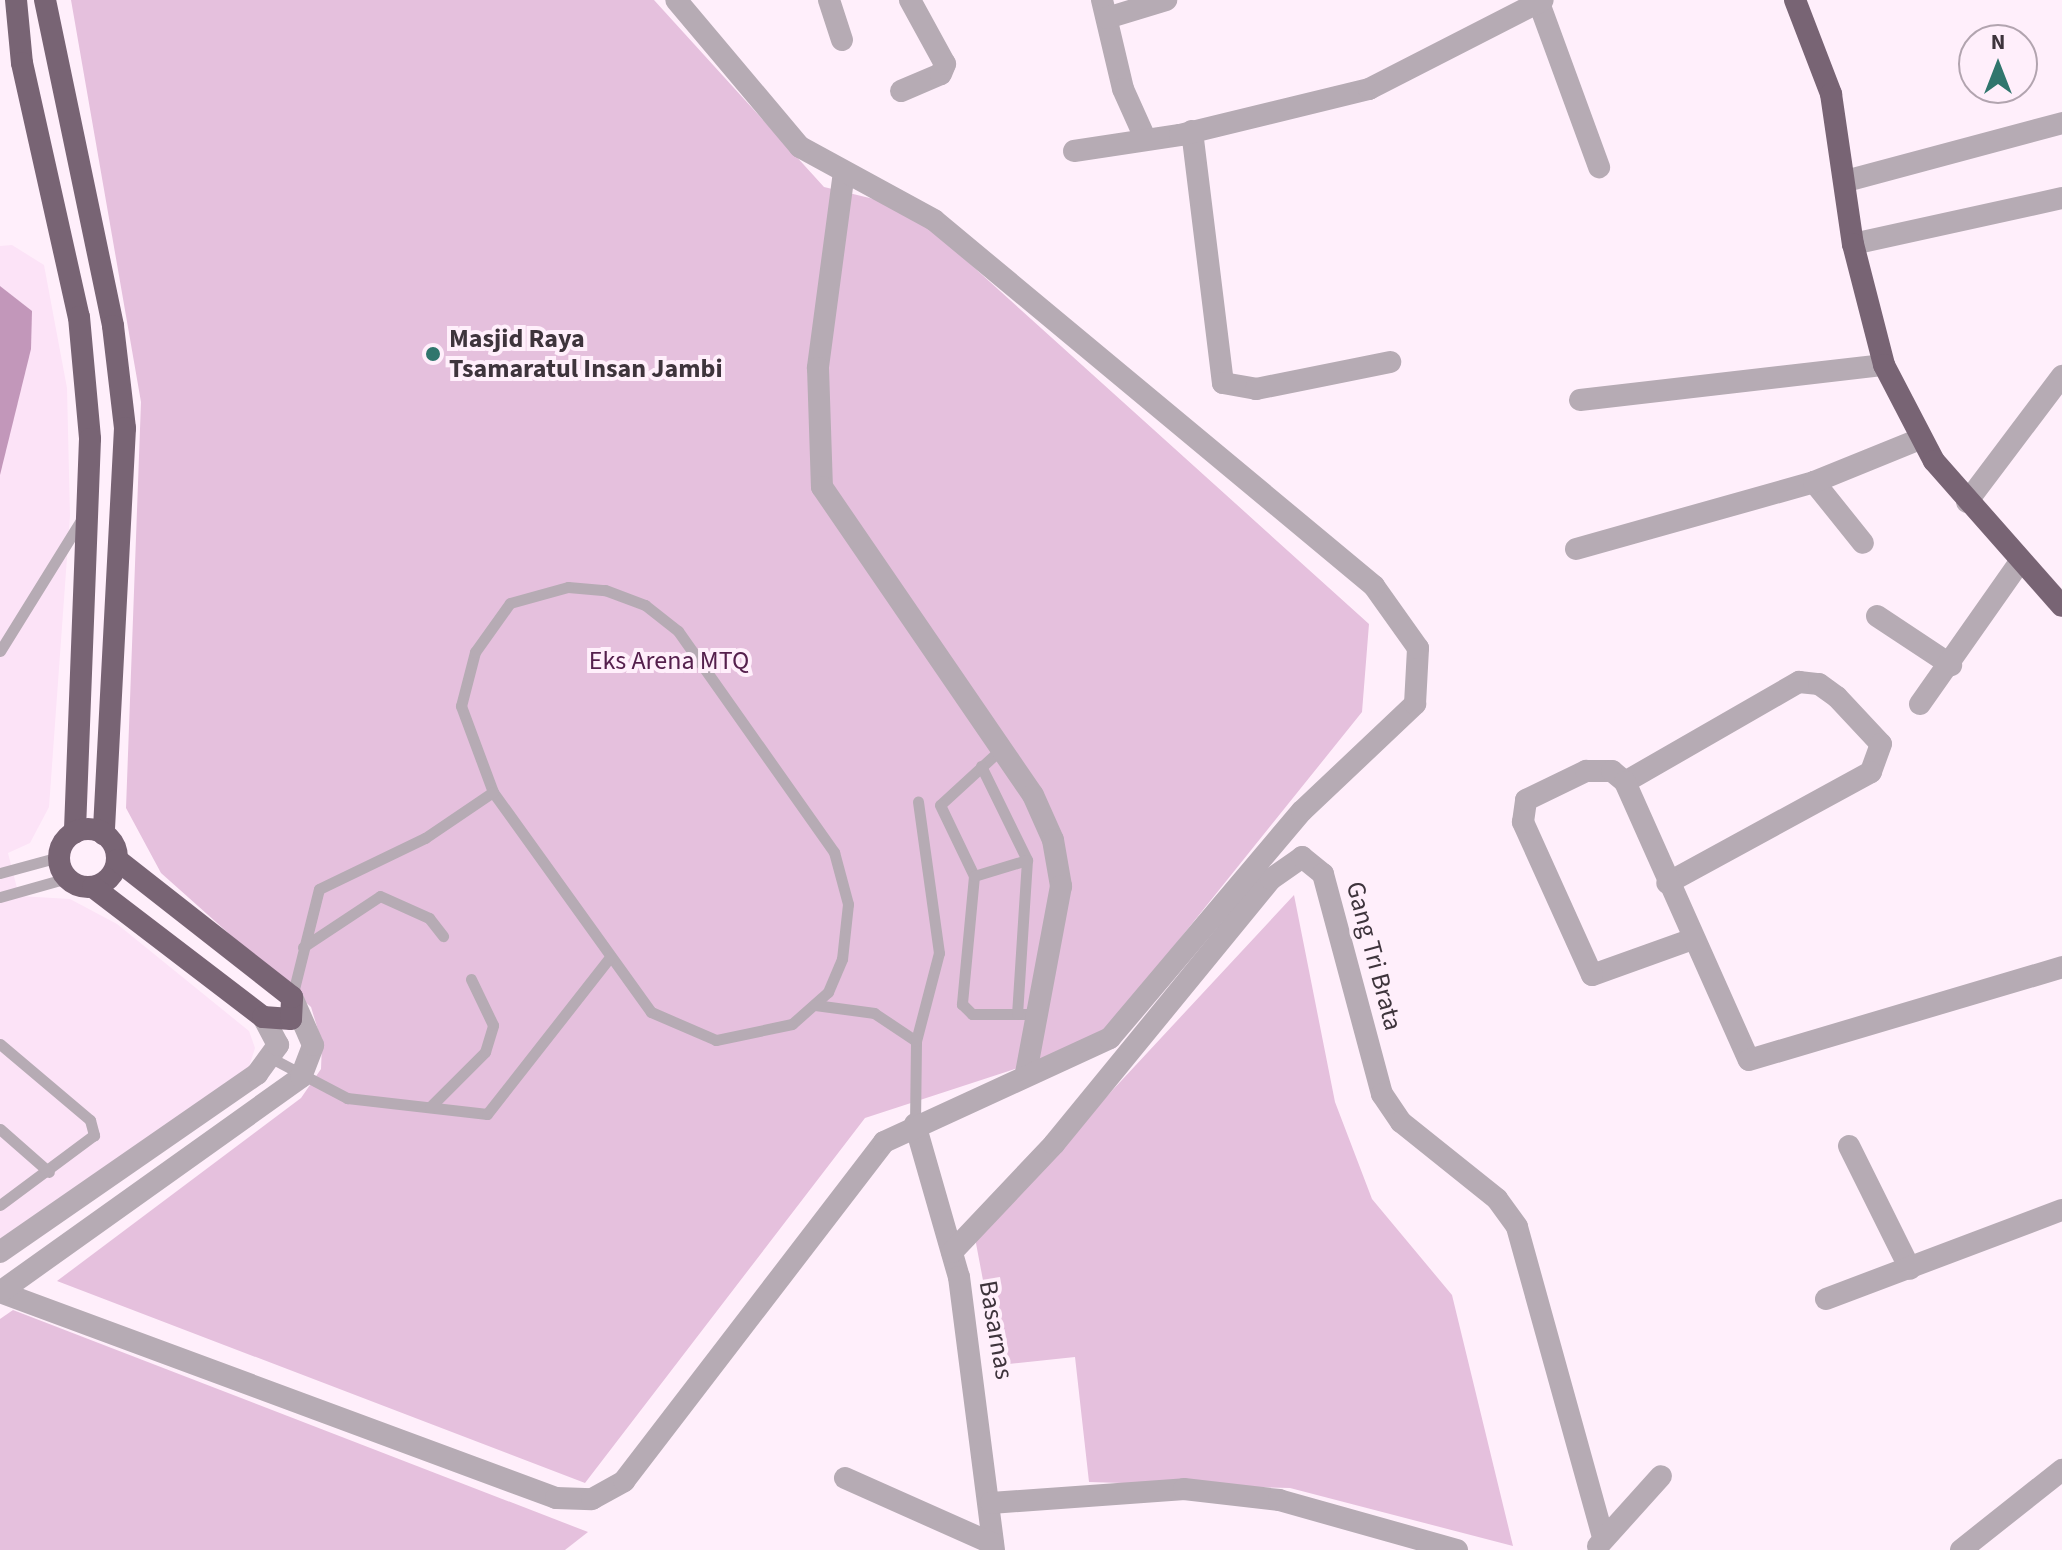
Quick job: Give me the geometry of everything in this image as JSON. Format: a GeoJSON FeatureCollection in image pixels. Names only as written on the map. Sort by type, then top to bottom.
{"type":"FeatureCollection","features":[{"type":"Feature","properties":{"kind":"highway"},"geometry":{"type":"LineString","coordinates":[[16,0],[22,63],[79,317],[89,509],[75,833],[59,857],[67,878],[93,887],[263,1017],[291,1019],[292,997],[117,860],[104,834],[125,428],[113,326],[45,0]]}},
{"type":"Feature","properties":{"kind":"highway"},"geometry":{"type":"LineString","coordinates":[[1795,0],[1831,94],[1853,244],[1884,365],[1920,439],[1967,502],[2019,563],[2062,606]]}},
{"type":"Feature","properties":{"kind":"highway"},"geometry":{"type":"LineString","coordinates":[[75,833],[104,834]]}},
{"type":"Feature","properties":{"kind":"highway"},"geometry":{"type":"LineString","coordinates":[[93,887],[110,878],[117,860]]}},
{"type":"Feature","properties":{"kind":"street"},"geometry":{"type":"LineString","coordinates":[[0,1292],[574,1502],[624,1481],[884,1142],[915,1124],[1026,1073],[1095,1049],[1127,1023],[1302,811],[1411,712],[1420,655],[1374,586],[934,220],[800,147],[676,0]]}},
{"type":"Feature","properties":{"kind":"street"},"geometry":{"type":"LineString","coordinates":[[829,0],[842,40]]}},
{"type":"Feature","properties":{"kind":"street"},"geometry":{"type":"LineString","coordinates":[[901,91],[941,74],[945,64],[910,0]]}},
{"type":"Feature","properties":{"kind":"street"},"geometry":{"type":"LineString","coordinates":[[1145,138],[1104,9],[1166,0]]}},
{"type":"Feature","properties":{"kind":"street"},"geometry":{"type":"LineString","coordinates":[[1074,151],[1192,131],[1369,89],[1541,1],[1599,167]]}},
{"type":"Feature","properties":{"kind":"street"},"geometry":{"type":"LineString","coordinates":[[1846,181],[2062,123]]}},
{"type":"Feature","properties":{"kind":"street"},"geometry":{"type":"LineString","coordinates":[[1192,131],[1223,383],[1256,389],[1390,362]]}},
{"type":"Feature","properties":{"kind":"street"},"geometry":{"type":"LineString","coordinates":[[844,172],[818,368],[822,487],[1043,818],[1061,886],[1041,1014],[1026,1073]]}},
{"type":"Feature","properties":{"kind":"street"},"geometry":{"type":"LineString","coordinates":[[1853,244],[2062,198]]}},
{"type":"Feature","properties":{"kind":"street"},"geometry":{"type":"LineString","coordinates":[[1580,400],[1884,365]]}},
{"type":"Feature","properties":{"kind":"street"},"geometry":{"type":"LineString","coordinates":[[1967,502],[2062,376]]}},
{"type":"Feature","properties":{"kind":"street"},"geometry":{"type":"LineString","coordinates":[[1576,549],[1814,482],[1920,439]]}},
{"type":"Feature","properties":{"kind":"street"},"geometry":{"type":"LineString","coordinates":[[1814,482],[1863,543]]}},
{"type":"Feature","properties":{"kind":"street"},"geometry":{"type":"LineString","coordinates":[[1920,704],[1951,665],[2019,563]]}},
{"type":"Feature","properties":{"kind":"street"},"geometry":{"type":"LineString","coordinates":[[1877,616],[1951,665]]}},
{"type":"Feature","properties":{"kind":"street"},"geometry":{"type":"LineString","coordinates":[[1625,782],[1799,682],[1819,684],[1837,697],[1881,744],[1871,772],[1667,883]]}},
{"type":"Feature","properties":{"kind":"street"},"geometry":{"type":"LineString","coordinates":[[1690,940],[1592,975],[1523,822],[1526,800],[1586,771],[1612,771],[1625,782],[1690,940],[1745,1056],[1754,1060],[2062,967]]}},
{"type":"Feature","properties":{"kind":"street","name":"Gang Tri Brata"},"geometry":{"type":"LineString","coordinates":[[952,1252],[1054,1144],[1271,879],[1302,857],[1323,874],[1382,1094],[1401,1122],[1487,1190],[1517,1227],[1599,1544]]}},
{"type":"Feature","properties":{"kind":"street"},"geometry":{"type":"LineString","coordinates":[[0,1292],[301,1077],[313,1045],[292,997]]}},
{"type":"Feature","properties":{"kind":"street"},"geometry":{"type":"LineString","coordinates":[[0,1252],[273,1059],[277,1035],[263,1017]]}},
{"type":"Feature","properties":{"kind":"street","name":"Basarnas"},"geometry":{"type":"LineString","coordinates":[[915,1124],[952,1252],[991,1503],[994,1547]]}},
{"type":"Feature","properties":{"kind":"street"},"geometry":{"type":"LineString","coordinates":[[1849,1146],[1910,1269]]}},
{"type":"Feature","properties":{"kind":"street"},"geometry":{"type":"LineString","coordinates":[[1826,1299],[2062,1210]]}},
{"type":"Feature","properties":{"kind":"street"},"geometry":{"type":"LineString","coordinates":[[1974,1546],[2062,1470]]}},
{"type":"Feature","properties":{"kind":"street"},"geometry":{"type":"LineString","coordinates":[[1599,1544],[1661,1476]]}},
{"type":"Feature","properties":{"kind":"street"},"geometry":{"type":"LineString","coordinates":[[845,1478],[994,1547]]}},
{"type":"Feature","properties":{"kind":"street"},"geometry":{"type":"LineString","coordinates":[[991,1503],[1184,1489],[1279,1500],[1457,1550]]}},
{"type":"Feature","properties":{"kind":"lane"},"geometry":{"type":"LineString","coordinates":[[0,651],[89,509]]}},
{"type":"Feature","properties":{"kind":"lane"},"geometry":{"type":"LineString","coordinates":[[568,587],[605,590],[645,605],[678,631],[846,878],[842,959],[815,1005],[767,1034],[691,1035],[651,1012],[493,792],[461,706],[488,625],[529,593],[568,587]]}},
{"type":"Feature","properties":{"kind":"lane"},"geometry":{"type":"LineString","coordinates":[[1000,750],[940,805],[974,876],[962,1004],[972,1014],[1041,1014]]}},
{"type":"Feature","properties":{"kind":"lane"},"geometry":{"type":"LineString","coordinates":[[981,766],[1027,860],[1017,1014]]}},
{"type":"Feature","properties":{"kind":"lane"},"geometry":{"type":"LineString","coordinates":[[292,997],[314,898],[326,882],[425,838],[493,792]]}},
{"type":"Feature","properties":{"kind":"lane"},"geometry":{"type":"LineString","coordinates":[[915,1124],[916,1041],[939,953],[918,801]]}},
{"type":"Feature","properties":{"kind":"lane"},"geometry":{"type":"LineString","coordinates":[[0,873],[59,857]]}},
{"type":"Feature","properties":{"kind":"lane"},"geometry":{"type":"LineString","coordinates":[[974,876],[1027,860]]}},
{"type":"Feature","properties":{"kind":"lane"},"geometry":{"type":"LineString","coordinates":[[0,897],[67,878]]}},
{"type":"Feature","properties":{"kind":"lane"},"geometry":{"type":"LineString","coordinates":[[303,947],[380,896],[429,918],[443,936]]}},
{"type":"Feature","properties":{"kind":"lane"},"geometry":{"type":"LineString","coordinates":[[273,1059],[301,1077],[347,1098],[430,1107],[462,1117],[487,1114],[610,957]]}},
{"type":"Feature","properties":{"kind":"lane"},"geometry":{"type":"LineString","coordinates":[[430,1107],[485,1052],[493,1025],[471,979]]}},
{"type":"Feature","properties":{"kind":"lane"},"geometry":{"type":"LineString","coordinates":[[815,1005],[874,1013],[916,1041]]}},
{"type":"Feature","properties":{"kind":"lane"},"geometry":{"type":"LineString","coordinates":[[0,1044],[93,1126],[91,1141],[0,1205]]}},
{"type":"Feature","properties":{"kind":"lane"},"geometry":{"type":"LineString","coordinates":[[0,1129],[49,1172]]}},
{"type":"Feature","properties":{"kind":"shaded area"},"geometry":{"type":"Polygon","coordinates":[[[12,245],[44,265],[67,388],[70,516],[49,807],[30,843],[8,853],[19,896],[70,899],[117,924],[249,1031],[255,1048],[249,1067],[0,1241],[0,246],[12,245]]]}},
{"type":"Feature","properties":{"kind":"shaded area"},"geometry":{"type":"Polygon","coordinates":[[[0,286],[32,311],[31,349],[0,475],[0,286]]]}},
{"type":"Feature","properties":{"kind":"green space","name":"Eks Arena MTQ"},"geometry":{"type":"Polygon","coordinates":[[[71,0],[654,0],[824,187],[907,207],[1369,624],[1362,712],[1097,1042],[865,1118],[585,1483],[57,1281],[301,1098],[321,1069],[322,1043],[311,1007],[161,873],[126,808],[141,402],[71,0]]]}},
{"type":"Feature","properties":{"kind":"green space"},"geometry":{"type":"Polygon","coordinates":[[[1294,895],[1335,1102],[1372,1199],[1452,1295],[1513,1546],[1290,1488],[1089,1482],[1075,1357],[999,1365],[975,1238],[1294,895]]]}},
{"type":"Feature","properties":{"kind":"green space"},"geometry":{"type":"Polygon","coordinates":[[[13,1310],[588,1532],[565,1550],[0,1550],[0,1319],[13,1310]]]}},
{"type":"Feature","properties":{"kind":"place","name":"Masjid Raya Tsamaratul Insan Jambi"},"geometry":{"type":"Point","coordinates":[433,354]}}]}
